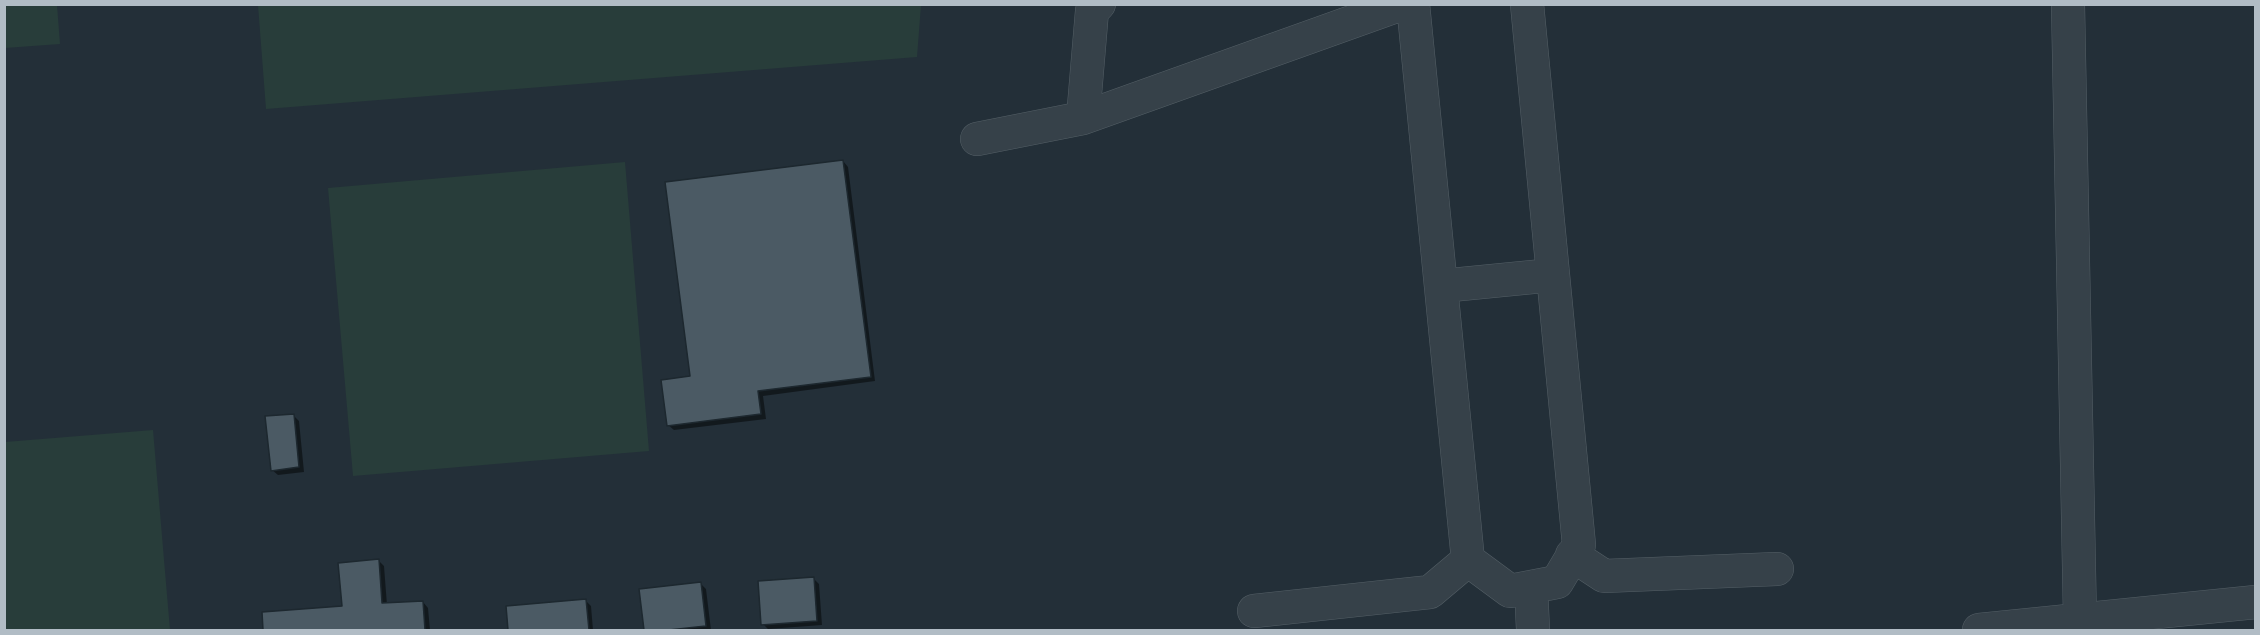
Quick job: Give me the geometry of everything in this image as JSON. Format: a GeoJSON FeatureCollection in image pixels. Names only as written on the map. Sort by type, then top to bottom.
{"type":"FeatureCollection","features":[{"type":"Feature","properties":{"kind":"street"},"geometry":{"type":"LineString","coordinates":[[1083,117],[1092,11],[1099,4]]}},
{"type":"Feature","properties":{"kind":"street"},"geometry":{"type":"LineString","coordinates":[[977,139],[1083,117],[1402,4]]}},
{"type":"Feature","properties":{"kind":"street"},"geometry":{"type":"LineString","coordinates":[[1413,4],[1468,560],[1510,591],[1557,582],[1579,545],[1527,4]]}},
{"type":"Feature","properties":{"kind":"street"},"geometry":{"type":"LineString","coordinates":[[2068,4],[2080,620]]}},
{"type":"Feature","properties":{"kind":"street"},"geometry":{"type":"LineString","coordinates":[[1441,286],[1553,275]]}},
{"type":"Feature","properties":{"kind":"street"},"geometry":{"type":"LineString","coordinates":[[1572,555],[1604,576],[1777,569]]}},
{"type":"Feature","properties":{"kind":"street"},"geometry":{"type":"LineString","coordinates":[[1254,611],[1430,592],[1468,560]]}},
{"type":"Feature","properties":{"kind":"street"},"geometry":{"type":"LineString","coordinates":[[1531,587],[1533,630]]}},
{"type":"Feature","properties":{"kind":"street"},"geometry":{"type":"LineString","coordinates":[[1979,630],[2256,602]]}},
{"type":"Feature","properties":{"kind":"green space"},"geometry":{"type":"Polygon","coordinates":[[[5,4],[57,5],[60,44],[5,48],[5,4]]]}},
{"type":"Feature","properties":{"kind":"green space"},"geometry":{"type":"Polygon","coordinates":[[[258,4],[921,5],[917,57],[266,109],[258,4]]]}},
{"type":"Feature","properties":{"kind":"green space"},"geometry":{"type":"Polygon","coordinates":[[[625,162],[649,451],[353,476],[328,188],[625,162]]]}},
{"type":"Feature","properties":{"kind":"green space"},"geometry":{"type":"Polygon","coordinates":[[[153,430],[170,630],[5,630],[5,442],[153,430]]]}},
{"type":"Feature","properties":{"kind":"building"},"geometry":{"type":"Polygon","coordinates":[[[843,160],[871,377],[758,391],[761,414],[667,426],[661,380],[690,376],[665,182],[843,160]]]}},
{"type":"Feature","properties":{"kind":"building"},"geometry":{"type":"Polygon","coordinates":[[[294,414],[299,467],[271,471],[265,416],[294,414]]]}},
{"type":"Feature","properties":{"kind":"building"},"geometry":{"type":"Polygon","coordinates":[[[379,559],[382,603],[423,601],[425,630],[263,630],[262,612],[342,606],[338,563],[379,559]]]}},
{"type":"Feature","properties":{"kind":"building"},"geometry":{"type":"Polygon","coordinates":[[[814,577],[817,621],[761,625],[758,581],[814,577]]]}},
{"type":"Feature","properties":{"kind":"building"},"geometry":{"type":"Polygon","coordinates":[[[701,582],[706,626],[644,630],[639,589],[701,582]]]}},
{"type":"Feature","properties":{"kind":"building"},"geometry":{"type":"Polygon","coordinates":[[[586,599],[589,630],[508,630],[506,606],[586,599]]]}}]}
